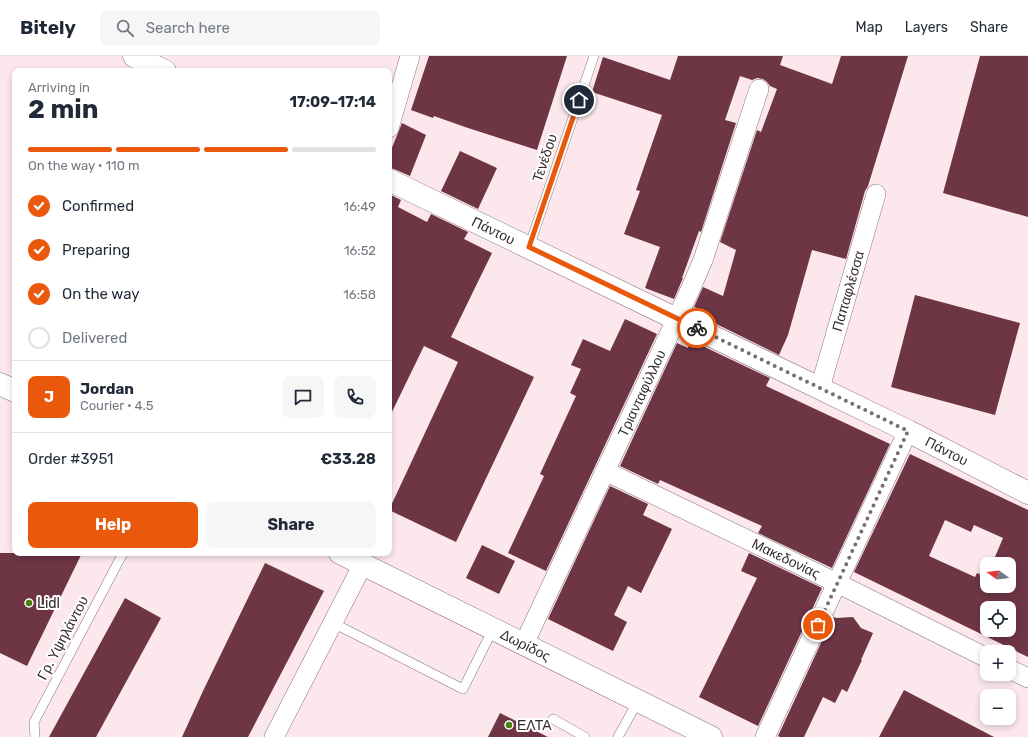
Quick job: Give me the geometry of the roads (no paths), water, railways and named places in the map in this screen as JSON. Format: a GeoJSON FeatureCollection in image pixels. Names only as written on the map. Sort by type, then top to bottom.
{"type":"FeatureCollection","features":[{"type":"Feature","properties":{"kind":"street"},"geometry":{"type":"LineString","coordinates":[[134,56],[159,68]]}},
{"type":"Feature","properties":{"kind":"street"},"geometry":{"type":"LineString","coordinates":[[392,118],[410,56]]}},
{"type":"Feature","properties":{"kind":"street","name":"Τριανταφύλλου"},"geometry":{"type":"LineString","coordinates":[[524,644],[690,290],[702,260],[759,89]]}},
{"type":"Feature","properties":{"kind":"street","name":"Πάντου"},"geometry":{"type":"LineString","coordinates":[[392,181],[908,431],[1028,493]]}},
{"type":"Feature","properties":{"kind":"street","name":"Παπαφλέσσα"},"geometry":{"type":"LineString","coordinates":[[820,388],[876,194]]}},
{"type":"Feature","properties":{"kind":"street"},"geometry":{"type":"LineString","coordinates":[[0,384],[12,390]]}},
{"type":"Feature","properties":{"kind":"street"},"geometry":{"type":"LineString","coordinates":[[765,737],[908,431]]}},
{"type":"Feature","properties":{"kind":"street","name":"Μακεδονίας"},"geometry":{"type":"LineString","coordinates":[[605,471],[837,583],[980,654]]}},
{"type":"Feature","properties":{"kind":"street","name":"Δωρίδος"},"geometry":{"type":"LineString","coordinates":[[346,556],[711,737]]}},
{"type":"Feature","properties":{"kind":"street"},"geometry":{"type":"LineString","coordinates":[[274,737],[363,564]]}},
{"type":"Feature","properties":{"kind":"street"},"geometry":{"type":"LineString","coordinates":[[1016,672],[1028,678]]}},
{"type":"Feature","properties":{"kind":"lane","name":"Τενέδου"},"geometry":{"type":"LineString","coordinates":[[529,247],[594,56]]}},
{"type":"Feature","properties":{"kind":"lane","name":"Γρ. Υψηλάντου"},"geometry":{"type":"LineString","coordinates":[[35,737],[34,722],[121,556]]}},
{"type":"Feature","properties":{"kind":"lane"},"geometry":{"type":"LineString","coordinates":[[333,623],[463,688],[493,629]]}},
{"type":"Feature","properties":{"kind":"lane"},"geometry":{"type":"LineString","coordinates":[[618,737],[638,701]]}},
{"type":"Feature","properties":{"kind":"lane"},"geometry":{"type":"LineString","coordinates":[[553,719],[585,737]]}},
{"type":"Feature","properties":{"kind":"place","name":"Lidl"},"geometry":{"type":"Point","coordinates":[29,603]}},
{"type":"Feature","properties":{"kind":"place","name":"ΕΛΤΑ"},"geometry":{"type":"Point","coordinates":[509,725]}}]}
